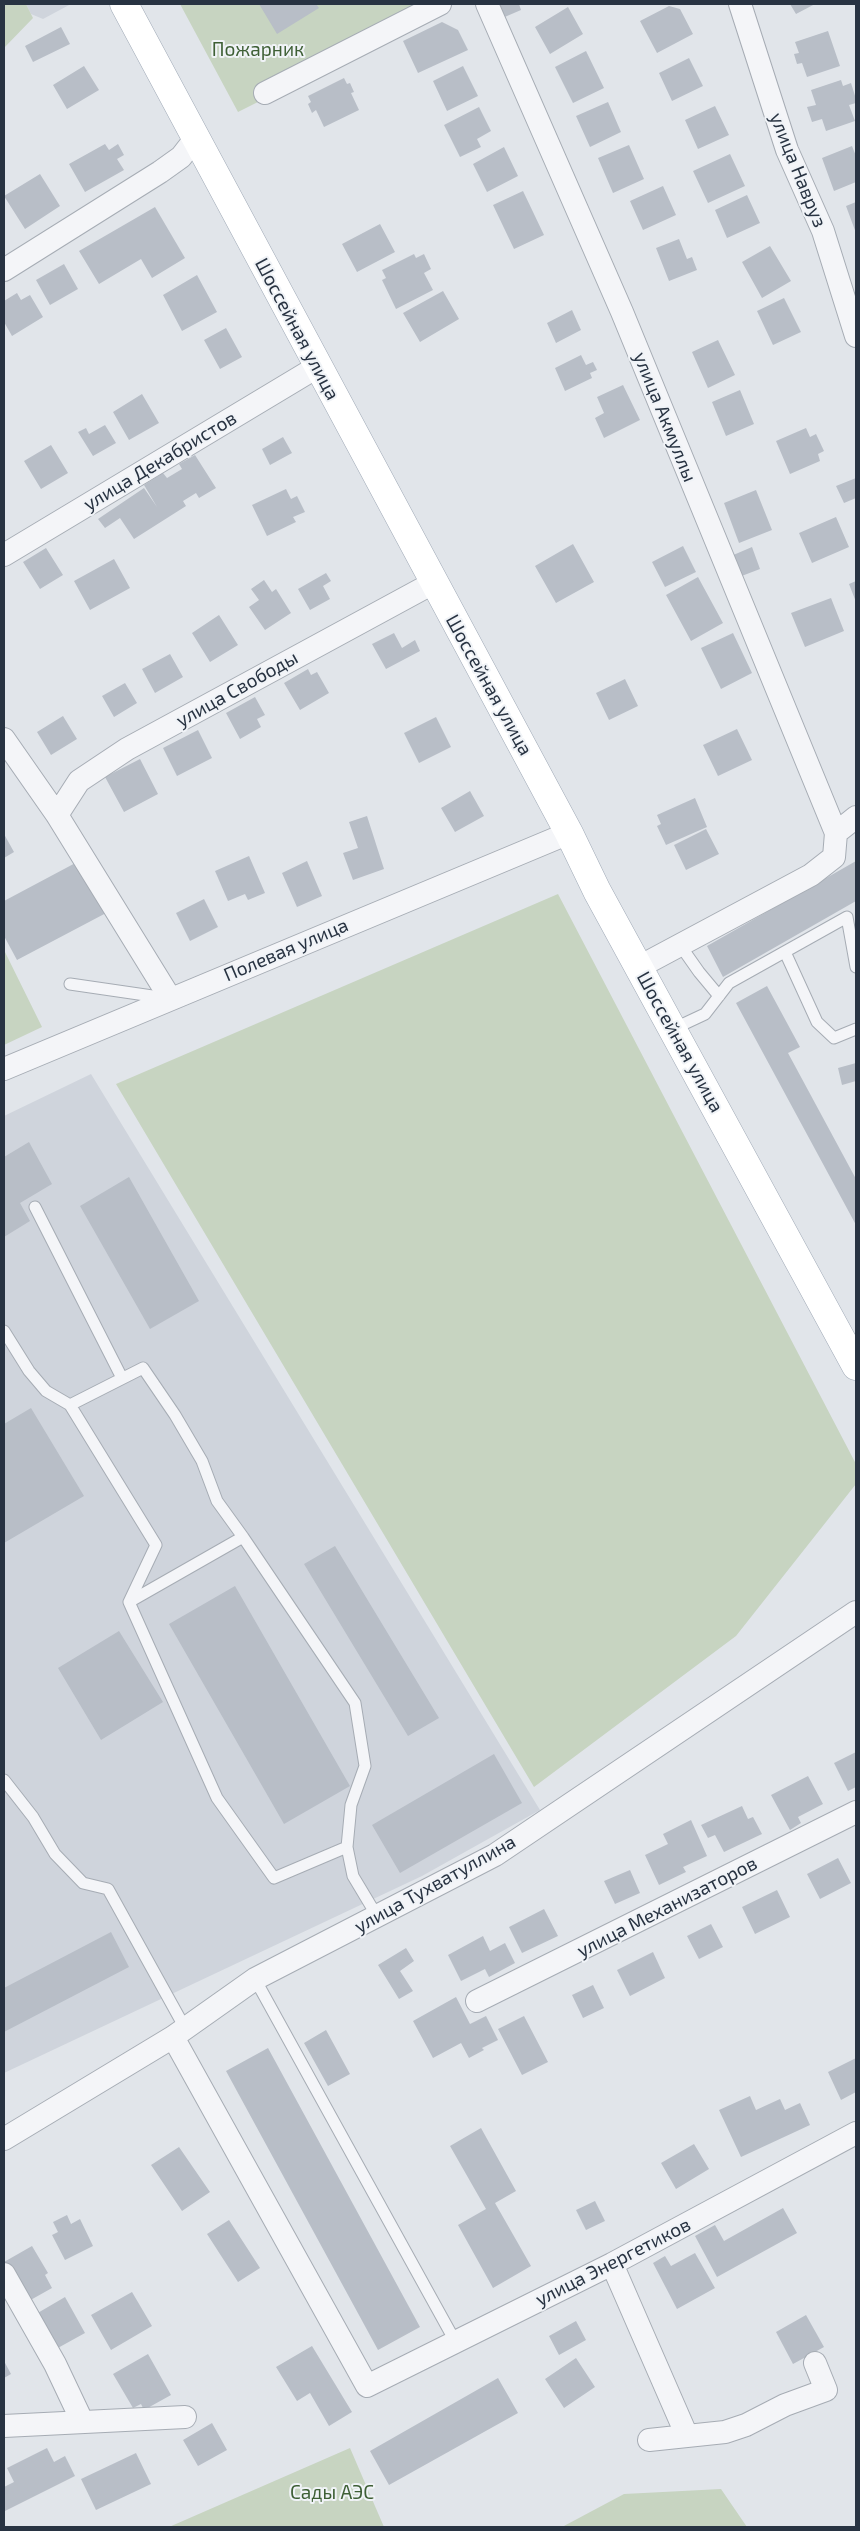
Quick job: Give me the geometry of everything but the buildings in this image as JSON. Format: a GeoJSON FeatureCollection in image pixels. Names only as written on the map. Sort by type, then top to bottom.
{"type":"FeatureCollection","features":[{"type":"Feature","properties":{"kind":"main road","name":"Шоссейная улица"},"geometry":{"type":"LineString","coordinates":[[124,4],[317,367],[569,833],[597,891],[856,1366]]}},
{"type":"Feature","properties":{"kind":"street"},"geometry":{"type":"LineString","coordinates":[[265,93],[440,4]]}},
{"type":"Feature","properties":{"kind":"street","name":"улица Акмуллы"},"geometry":{"type":"LineString","coordinates":[[487,4],[622,312],[836,833]]}},
{"type":"Feature","properties":{"kind":"street","name":"улица Навруз"},"geometry":{"type":"LineString","coordinates":[[740,4],[787,150],[823,231],[856,336]]}},
{"type":"Feature","properties":{"kind":"street"},"geometry":{"type":"LineString","coordinates":[[4,270],[160,172],[181,157],[195,139]]}},
{"type":"Feature","properties":{"kind":"street","name":"улица Декабристов"},"geometry":{"type":"LineString","coordinates":[[4,556],[317,367]]}},
{"type":"Feature","properties":{"kind":"street","name":"улица Свободы"},"geometry":{"type":"LineString","coordinates":[[57,816],[79,781],[127,749],[433,583]]}},
{"type":"Feature","properties":{"kind":"street"},"geometry":{"type":"LineString","coordinates":[[4,739],[57,816],[170,998]]}},
{"type":"Feature","properties":{"kind":"street"},"geometry":{"type":"LineString","coordinates":[[639,968],[811,875],[834,857],[836,833],[856,817]]}},
{"type":"Feature","properties":{"kind":"street","name":"Полевая улица"},"geometry":{"type":"LineString","coordinates":[[4,1069],[170,998],[569,833]]}},
{"type":"Feature","properties":{"kind":"street","name":"улица Тухватуллина"},"geometry":{"type":"LineString","coordinates":[[4,2139],[179,2032],[255,1979],[495,1855],[856,1612]]}},
{"type":"Feature","properties":{"kind":"street","name":"улица Механизаторов"},"geometry":{"type":"LineString","coordinates":[[477,2001],[856,1812]]}},
{"type":"Feature","properties":{"kind":"street","name":"улица Энергетиков"},"geometry":{"type":"LineString","coordinates":[[179,2032],[367,2386],[612,2264],[856,2133]]}},
{"type":"Feature","properties":{"kind":"street"},"geometry":{"type":"LineString","coordinates":[[612,2264],[687,2436]]}},
{"type":"Feature","properties":{"kind":"street"},"geometry":{"type":"LineString","coordinates":[[4,2274],[56,2364],[82,2421]]}},
{"type":"Feature","properties":{"kind":"street"},"geometry":{"type":"LineString","coordinates":[[649,2440],[725,2432],[746,2425],[785,2405],[826,2390],[815,2363]]}},
{"type":"Feature","properties":{"kind":"street"},"geometry":{"type":"LineString","coordinates":[[4,2426],[185,2417]]}},
{"type":"Feature","properties":{"kind":"lane"},"geometry":{"type":"LineString","coordinates":[[673,1029],[705,1014],[729,983],[847,917],[856,966]]}},
{"type":"Feature","properties":{"kind":"lane"},"geometry":{"type":"LineString","coordinates":[[680,945],[719,996]]}},
{"type":"Feature","properties":{"kind":"lane"},"geometry":{"type":"LineString","coordinates":[[786,952],[817,1022],[834,1038],[856,1029]]}},
{"type":"Feature","properties":{"kind":"lane"},"geometry":{"type":"LineString","coordinates":[[70,984],[170,998]]}},
{"type":"Feature","properties":{"kind":"lane"},"geometry":{"type":"LineString","coordinates":[[35,1207],[122,1378]]}},
{"type":"Feature","properties":{"kind":"lane"},"geometry":{"type":"LineString","coordinates":[[4,1331],[30,1371],[46,1391],[70,1405],[156,1545],[129,1602],[217,1798],[274,1878],[347,1846]]}},
{"type":"Feature","properties":{"kind":"lane"},"geometry":{"type":"LineString","coordinates":[[70,1405],[144,1368],[202,1461],[217,1501],[355,1703],[365,1766],[351,1805],[347,1846],[353,1876],[377,1916]]}},
{"type":"Feature","properties":{"kind":"lane"},"geometry":{"type":"LineString","coordinates":[[129,1602],[243,1537]]}},
{"type":"Feature","properties":{"kind":"lane"},"geometry":{"type":"LineString","coordinates":[[4,1780],[33,1817],[55,1854],[83,1884],[108,1890],[179,2032]]}},
{"type":"Feature","properties":{"kind":"lane"},"geometry":{"type":"LineString","coordinates":[[255,1979],[456,2341]]}},
{"type":"Feature","properties":{"kind":"shaded area"},"geometry":{"type":"Polygon","coordinates":[[[26,4],[71,4],[43,19],[31,14],[26,4]]]}},
{"type":"Feature","properties":{"kind":"shaded area"},"geometry":{"type":"Polygon","coordinates":[[[91,1074],[540,1810],[422,1876],[4,2073],[4,1116],[91,1074]]]}},
{"type":"Feature","properties":{"kind":"green space"},"geometry":{"type":"Polygon","coordinates":[[[4,4],[26,4],[33,18],[4,48],[4,4]]]}},
{"type":"Feature","properties":{"kind":"green space","name":"Пожарник"},"geometry":{"type":"Polygon","coordinates":[[[180,4],[453,4],[238,112],[180,4]]]}},
{"type":"Feature","properties":{"kind":"green space"},"geometry":{"type":"Polygon","coordinates":[[[558,894],[856,1464],[856,1484],[736,1636],[534,1787],[116,1084],[558,894]]]}},
{"type":"Feature","properties":{"kind":"green space"},"geometry":{"type":"Polygon","coordinates":[[[4,950],[42,1027],[4,1045],[4,950]]]}},
{"type":"Feature","properties":{"kind":"green space","name":"Сады АЭС"},"geometry":{"type":"Polygon","coordinates":[[[350,2448],[384,2527],[169,2527],[350,2448]]]}},
{"type":"Feature","properties":{"kind":"green space"},"geometry":{"type":"Polygon","coordinates":[[[721,2489],[747,2527],[562,2527],[624,2494],[721,2489]]]}}]}
